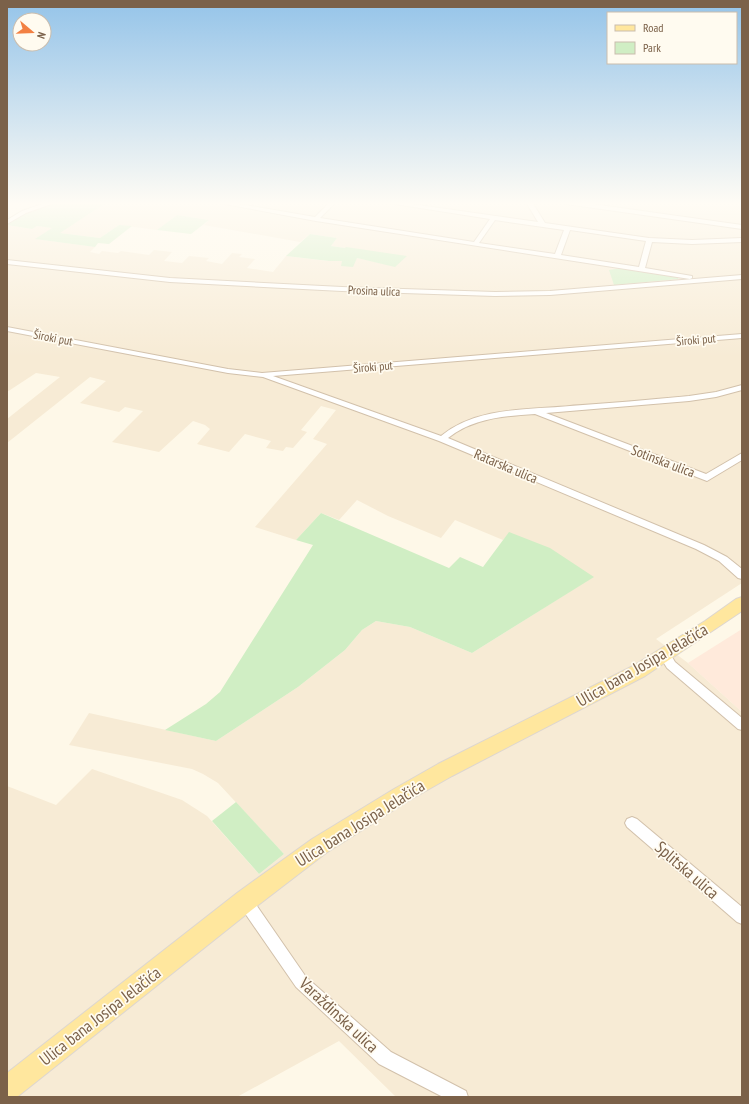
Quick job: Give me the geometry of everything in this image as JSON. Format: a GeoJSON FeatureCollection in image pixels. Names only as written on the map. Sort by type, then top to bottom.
{"type":"FeatureCollection","features":[{"type":"Feature","properties":{"kind":"main road","name":"Ulica bana Josipa Jelačića"},"geometry":{"type":"LineString","coordinates":[[7,1089],[245,901],[319,846],[401,795],[483,751],[616,684],[665,655],[742,603]]}},
{"type":"Feature","properties":{"kind":"street"},"geometry":{"type":"LineString","coordinates":[[542,254],[706,279]]}},
{"type":"Feature","properties":{"kind":"street"},"geometry":{"type":"LineString","coordinates":[[642,269],[646,254]]}},
{"type":"Feature","properties":{"kind":"street","name":"Prosina ulica"},"geometry":{"type":"LineString","coordinates":[[7,262],[113,275],[177,280],[342,290],[495,294],[550,293],[742,277]]}},
{"type":"Feature","properties":{"kind":"street","name":"Široki put"},"geometry":{"type":"LineString","coordinates":[[7,329],[228,371],[262,375],[742,336]]}},
{"type":"Feature","properties":{"kind":"street","name":"Ratarska ulica"},"geometry":{"type":"LineString","coordinates":[[262,375],[442,439],[700,547],[724,559],[742,575]]}},
{"type":"Feature","properties":{"kind":"street","name":"Sotinska ulica"},"geometry":{"type":"LineString","coordinates":[[442,439],[448,433],[461,426],[495,416],[708,396],[742,387]]}},
{"type":"Feature","properties":{"kind":"street"},"geometry":{"type":"LineString","coordinates":[[577,408],[570,416],[572,421],[581,429]]}},
{"type":"Feature","properties":{"kind":"street","name":"Sotinska ulica"},"geometry":{"type":"LineString","coordinates":[[535,412],[707,478],[742,456]]}},
{"type":"Feature","properties":{"kind":"street"},"geometry":{"type":"LineString","coordinates":[[665,655],[671,665],[742,725]]}},
{"type":"Feature","properties":{"kind":"street","name":"Splitska ulica"},"geometry":{"type":"LineString","coordinates":[[632,823],[742,917]]}},
{"type":"Feature","properties":{"kind":"street","name":"Varaždinska ulica"},"geometry":{"type":"LineString","coordinates":[[245,901],[301,982],[385,1058],[460,1097]]}},
{"type":"Feature","properties":{"kind":"shaded area"},"geometry":{"type":"Polygon","coordinates":[[[7,254],[139,254],[149,255],[150,254],[171,254],[164,261],[182,263],[189,256],[209,258],[206,261],[222,264],[232,254],[237,254],[242,254],[239,257],[255,259],[247,268],[273,272],[286,256],[328,261],[357,258],[395,266],[360,254],[742,254],[742,583],[656,639],[688,663],[742,712],[742,1097],[396,1097],[339,1041],[237,1097],[7,1097],[7,786],[56,805],[92,769],[182,800],[207,816],[259,874],[284,854],[218,783],[203,774],[192,769],[69,745],[89,713],[216,741],[298,687],[345,650],[362,630],[376,621],[410,627],[472,653],[593,577],[509,533],[503,540],[455,520],[441,538],[388,516],[357,500],[339,520],[321,513],[296,540],[255,527],[327,444],[313,439],[336,410],[321,406],[301,430],[307,432],[293,448],[286,447],[283,451],[266,448],[271,441],[245,434],[229,452],[197,444],[210,429],[205,425],[193,421],[159,452],[112,442],[143,411],[125,407],[119,412],[80,403],[106,381],[90,377],[7,443],[7,419],[60,377],[36,373],[7,392],[7,254]]]}},
{"type":"Feature","properties":{"kind":"shaded area"},"geometry":{"type":"Polygon","coordinates":[[[742,629],[742,712],[688,663],[742,629]]]}},
{"type":"Feature","properties":{"kind":"green space"},"geometry":{"type":"Polygon","coordinates":[[[289,254],[390,254],[407,256],[395,267],[357,258],[353,267],[341,266],[342,261],[286,256],[289,254]]]}},
{"type":"Feature","properties":{"kind":"green space"},"geometry":{"type":"Polygon","coordinates":[[[621,268],[678,277],[678,279],[614,285],[609,270],[621,268]]]}},
{"type":"Feature","properties":{"kind":"green space"},"geometry":{"type":"Polygon","coordinates":[[[321,513],[449,568],[460,557],[483,567],[509,532],[550,548],[594,577],[472,653],[410,627],[376,621],[362,630],[345,650],[298,687],[216,741],[165,730],[206,704],[220,692],[313,545],[296,540],[321,513]]]}},
{"type":"Feature","properties":{"kind":"green space"},"geometry":{"type":"Polygon","coordinates":[[[236,802],[284,854],[259,874],[212,821],[236,802]]]}}]}
